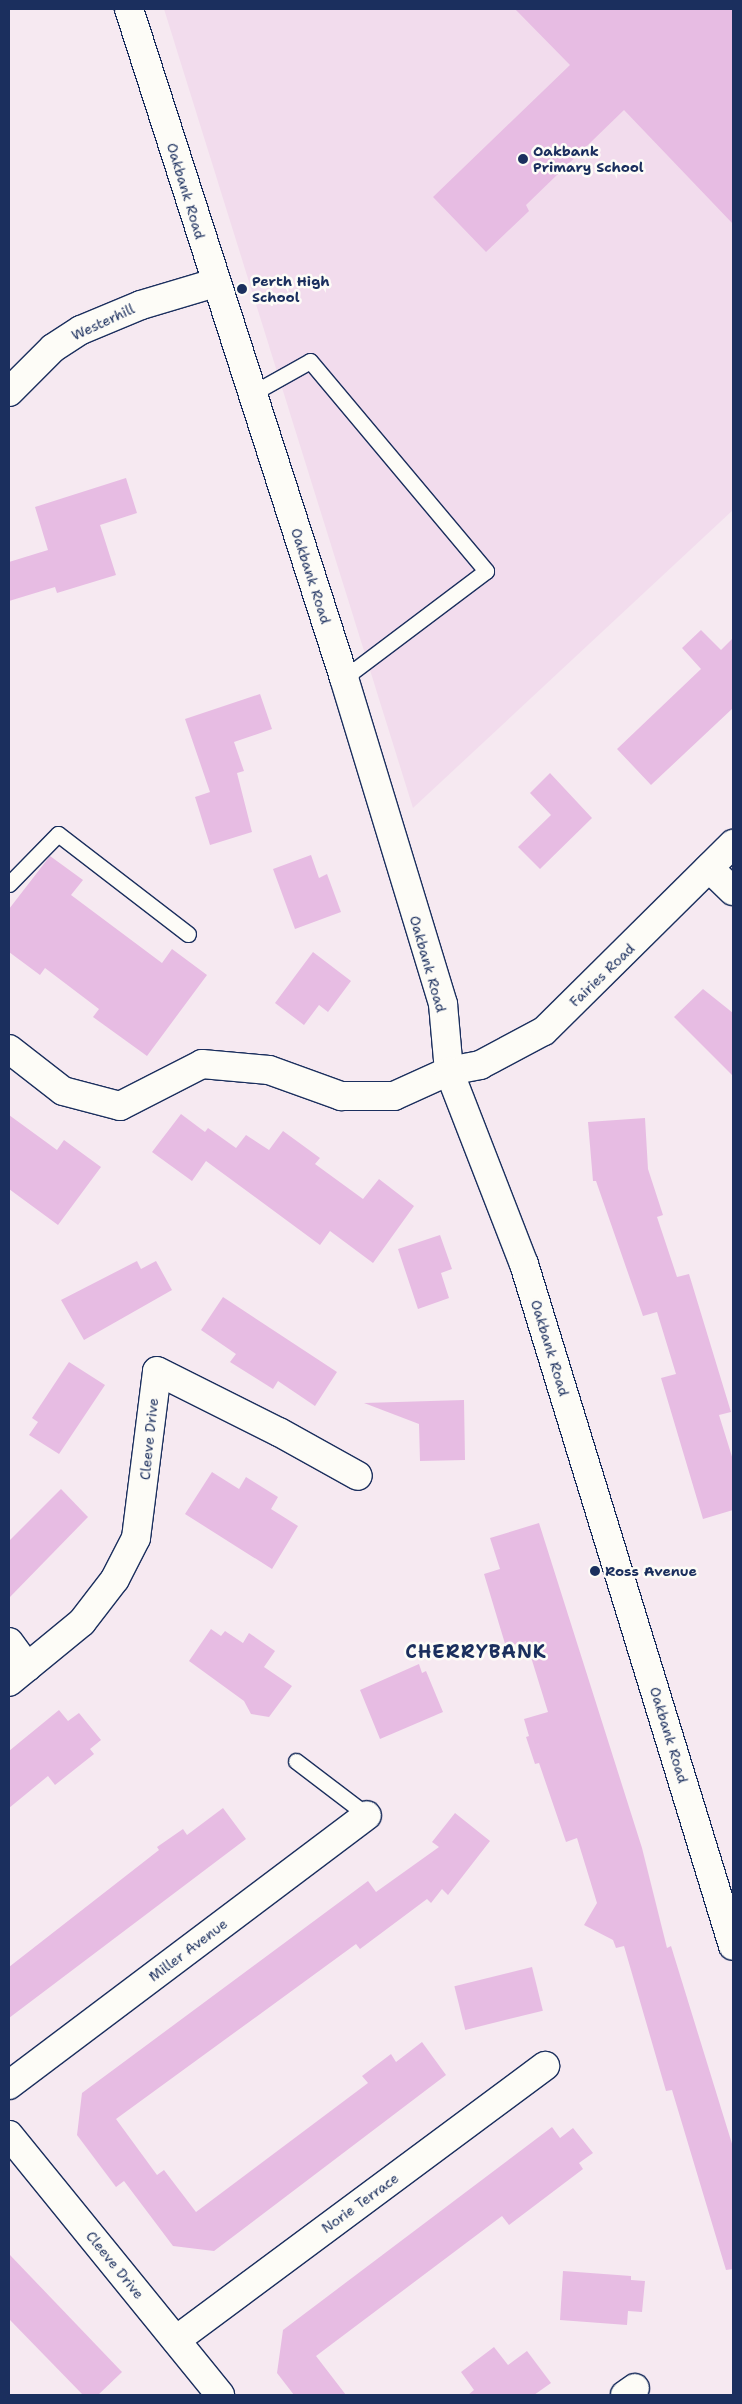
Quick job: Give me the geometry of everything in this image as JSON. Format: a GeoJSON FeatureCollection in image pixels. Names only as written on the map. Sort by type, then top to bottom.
{"type":"FeatureCollection","features":[{"type":"Feature","properties":{"kind":"street","name":"Oakbank Road"},"geometry":{"type":"LineString","coordinates":[[129,9],[215,283],[253,392],[344,678],[442,1004],[448,1071],[524,1264],[733,1946]]}},
{"type":"Feature","properties":{"kind":"street","name":"Westerhill"},"geometry":{"type":"LineString","coordinates":[[9,392],[52,348],[81,330],[141,305],[215,283]]}},
{"type":"Feature","properties":{"kind":"street","name":"Fairies Road"},"geometry":{"type":"LineString","coordinates":[[448,1071],[480,1065],[544,1031],[733,844]]}},
{"type":"Feature","properties":{"kind":"street"},"geometry":{"type":"LineString","coordinates":[[709,868],[733,891]]}},
{"type":"Feature","properties":{"kind":"street"},"geometry":{"type":"LineString","coordinates":[[9,1049],[63,1091],[120,1106],[202,1064],[269,1070],[341,1096],[394,1096],[448,1071]]}},
{"type":"Feature","properties":{"kind":"street","name":"Cleeve Drive"},"geometry":{"type":"LineString","coordinates":[[18,1675],[82,1622],[115,1579],[136,1538],[157,1371],[279,1432],[358,1476]]}},
{"type":"Feature","properties":{"kind":"street"},"geometry":{"type":"LineString","coordinates":[[9,1642],[18,1675]]}},
{"type":"Feature","properties":{"kind":"street","name":"Miller Avenue"},"geometry":{"type":"LineString","coordinates":[[9,2085],[367,1815]]}},
{"type":"Feature","properties":{"kind":"street","name":"Norie Terrace"},"geometry":{"type":"LineString","coordinates":[[176,2340],[545,2066]]}},
{"type":"Feature","properties":{"kind":"street","name":"Cleeve Drive"},"geometry":{"type":"LineString","coordinates":[[9,2135],[220,2395]]}},
{"type":"Feature","properties":{"kind":"lane"},"geometry":{"type":"LineString","coordinates":[[253,392],[310,362],[486,571],[344,678]]}},
{"type":"Feature","properties":{"kind":"lane"},"geometry":{"type":"LineString","coordinates":[[9,884],[58,834],[188,934]]}},
{"type":"Feature","properties":{"kind":"lane"},"geometry":{"type":"LineString","coordinates":[[296,1761],[367,1815]]}},
{"type":"Feature","properties":{"kind":"shaded area"},"geometry":{"type":"Polygon","coordinates":[[[164,9],[733,9],[733,510],[413,808],[164,9]]]}},
{"type":"Feature","properties":{"kind":"building","name":"Oakbank Primary School"},"geometry":{"type":"Polygon","coordinates":[[[515,9],[733,9],[733,224],[624,110],[526,205],[529,211],[486,252],[433,197],[570,65],[515,9]]]}},
{"type":"Feature","properties":{"kind":"building"},"geometry":{"type":"Polygon","coordinates":[[[126,478],[137,513],[100,525],[116,575],[57,593],[55,587],[9,601],[9,562],[48,550],[35,507],[126,478]]]}},
{"type":"Feature","properties":{"kind":"building"},"geometry":{"type":"Polygon","coordinates":[[[701,630],[721,650],[733,638],[733,708],[651,785],[617,749],[701,669],[682,648],[701,630]]]}},
{"type":"Feature","properties":{"kind":"building"},"geometry":{"type":"Polygon","coordinates":[[[260,694],[272,729],[234,742],[244,771],[237,773],[252,832],[210,845],[195,797],[210,792],[185,719],[260,694]]]}},
{"type":"Feature","properties":{"kind":"building"},"geometry":{"type":"Polygon","coordinates":[[[550,773],[592,818],[540,869],[518,847],[551,815],[530,793],[550,773]]]}},
{"type":"Feature","properties":{"kind":"building"},"geometry":{"type":"Polygon","coordinates":[[[311,855],[319,878],[327,874],[341,912],[295,929],[273,869],[311,855]]]}},
{"type":"Feature","properties":{"kind":"building"},"geometry":{"type":"Polygon","coordinates":[[[50,856],[83,880],[71,895],[162,963],[172,949],[207,975],[147,1056],[93,1017],[99,1009],[45,968],[40,975],[9,952],[9,909],[50,856]]]}},
{"type":"Feature","properties":{"kind":"building"},"geometry":{"type":"Polygon","coordinates":[[[313,952],[351,981],[328,1012],[319,1005],[304,1025],[275,1003],[313,952]]]}},
{"type":"Feature","properties":{"kind":"building"},"geometry":{"type":"Polygon","coordinates":[[[703,989],[733,1013],[733,1076],[674,1017],[703,989]]]}},
{"type":"Feature","properties":{"kind":"building"},"geometry":{"type":"Polygon","coordinates":[[[181,1114],[205,1132],[208,1128],[236,1148],[246,1135],[269,1150],[283,1131],[320,1158],[315,1164],[363,1199],[379,1179],[414,1206],[373,1263],[330,1231],[320,1245],[206,1161],[192,1181],[152,1152],[181,1114]]]}},
{"type":"Feature","properties":{"kind":"building"},"geometry":{"type":"Polygon","coordinates":[[[9,1115],[57,1150],[64,1140],[101,1167],[58,1225],[9,1189],[9,1115]]]}},
{"type":"Feature","properties":{"kind":"building"},"geometry":{"type":"Polygon","coordinates":[[[645,1118],[648,1169],[663,1215],[657,1217],[677,1277],[689,1274],[731,1412],[719,1415],[733,1460],[733,1510],[703,1519],[661,1378],[676,1374],[657,1312],[643,1316],[596,1181],[593,1181],[588,1122],[645,1118]]]}},
{"type":"Feature","properties":{"kind":"building"},"geometry":{"type":"Polygon","coordinates":[[[440,1235],[452,1269],[441,1273],[449,1298],[418,1309],[398,1249],[440,1235]]]}},
{"type":"Feature","properties":{"kind":"building"},"geometry":{"type":"Polygon","coordinates":[[[137,1261],[141,1269],[156,1261],[172,1290],[84,1340],[61,1300],[137,1261]]]}},
{"type":"Feature","properties":{"kind":"building"},"geometry":{"type":"Polygon","coordinates":[[[223,1297],[337,1372],[315,1406],[278,1381],[273,1389],[230,1362],[236,1354],[201,1330],[223,1297]]]}},
{"type":"Feature","properties":{"kind":"building"},"geometry":{"type":"Polygon","coordinates":[[[69,1362],[105,1385],[59,1454],[29,1435],[38,1422],[32,1418],[69,1362]]]}},
{"type":"Feature","properties":{"kind":"building"},"geometry":{"type":"Polygon","coordinates":[[[464,1400],[465,1460],[420,1461],[419,1424],[364,1403],[464,1400]]]}},
{"type":"Feature","properties":{"kind":"building"},"geometry":{"type":"Polygon","coordinates":[[[212,1472],[239,1489],[246,1477],[278,1497],[271,1509],[298,1526],[272,1569],[185,1514],[212,1472]]]}},
{"type":"Feature","properties":{"kind":"building"},"geometry":{"type":"Polygon","coordinates":[[[61,1489],[88,1517],[9,1598],[9,1541],[61,1489]]]}},
{"type":"Feature","properties":{"kind":"building"},"geometry":{"type":"Polygon","coordinates":[[[539,1523],[642,1848],[667,1948],[671,1946],[733,2147],[733,2269],[726,2270],[672,2090],[666,2091],[624,1946],[616,1948],[613,1940],[584,1925],[597,1903],[577,1838],[566,1842],[539,1763],[535,1764],[526,1737],[529,1736],[524,1719],[548,1712],[526,1641],[506,1647],[484,1574],[500,1569],[490,1538],[539,1523]]]}},
{"type":"Feature","properties":{"kind":"building"},"geometry":{"type":"Polygon","coordinates":[[[211,1629],[221,1636],[225,1631],[243,1643],[249,1633],[275,1651],[264,1667],[292,1686],[269,1717],[251,1714],[244,1701],[189,1661],[211,1629]]]}},
{"type":"Feature","properties":{"kind":"building"},"geometry":{"type":"Polygon","coordinates":[[[419,1664],[422,1673],[426,1671],[443,1712],[380,1739],[360,1690],[419,1664]]]}},
{"type":"Feature","properties":{"kind":"building"},"geometry":{"type":"Polygon","coordinates":[[[59,1710],[68,1721],[79,1713],[101,1740],[90,1749],[94,1754],[55,1785],[48,1776],[9,1808],[9,1751],[59,1710]]]}},
{"type":"Feature","properties":{"kind":"building"},"geometry":{"type":"Polygon","coordinates":[[[223,1808],[246,1839],[9,2018],[9,1967],[159,1850],[157,1847],[183,1829],[187,1835],[223,1808]]]}},
{"type":"Feature","properties":{"kind":"building"},"geometry":{"type":"Polygon","coordinates":[[[455,1813],[490,1841],[448,1895],[442,1889],[431,1903],[427,1899],[360,1949],[356,1944],[116,2119],[157,2175],[164,2170],[196,2212],[368,2083],[362,2076],[391,2054],[396,2062],[422,2042],[446,2075],[214,2251],[173,2246],[124,2181],[116,2187],[77,2135],[82,2093],[368,1881],[376,1892],[439,1847],[432,1842],[455,1813]]]}},
{"type":"Feature","properties":{"kind":"building"},"geometry":{"type":"Polygon","coordinates":[[[532,1967],[543,2011],[465,2030],[454,1986],[532,1967]]]}},
{"type":"Feature","properties":{"kind":"building"},"geometry":{"type":"Polygon","coordinates":[[[552,2127],[560,2138],[573,2128],[593,2153],[579,2163],[583,2169],[509,2225],[502,2216],[316,2356],[346,2395],[294,2395],[277,2373],[283,2330],[552,2127]]]}},
{"type":"Feature","properties":{"kind":"building"},"geometry":{"type":"Polygon","coordinates":[[[9,2254],[122,2372],[98,2395],[83,2395],[9,2319],[9,2254]]]}},
{"type":"Feature","properties":{"kind":"building"},"geometry":{"type":"Polygon","coordinates":[[[563,2271],[631,2276],[631,2280],[645,2281],[642,2312],[628,2311],[627,2325],[560,2320],[563,2271]]]}},
{"type":"Feature","properties":{"kind":"building"},"geometry":{"type":"Polygon","coordinates":[[[494,2347],[508,2365],[527,2351],[551,2383],[534,2395],[468,2395],[474,2390],[461,2372],[494,2347]]]}},
{"type":"Feature","properties":{"kind":"place","name":"Oakbank Primary School"},"geometry":{"type":"Point","coordinates":[523,159]}},
{"type":"Feature","properties":{"kind":"place","name":"Perth High School"},"geometry":{"type":"Point","coordinates":[242,289]}},
{"type":"Feature","properties":{"kind":"place","name":"Ross Avenue"},"geometry":{"type":"Point","coordinates":[595,1571]}},
{"type":"Feature","properties":{"kind":"district","name":"CHERRYBANK"},"geometry":{"type":"Point","coordinates":[476,1652]}}]}
